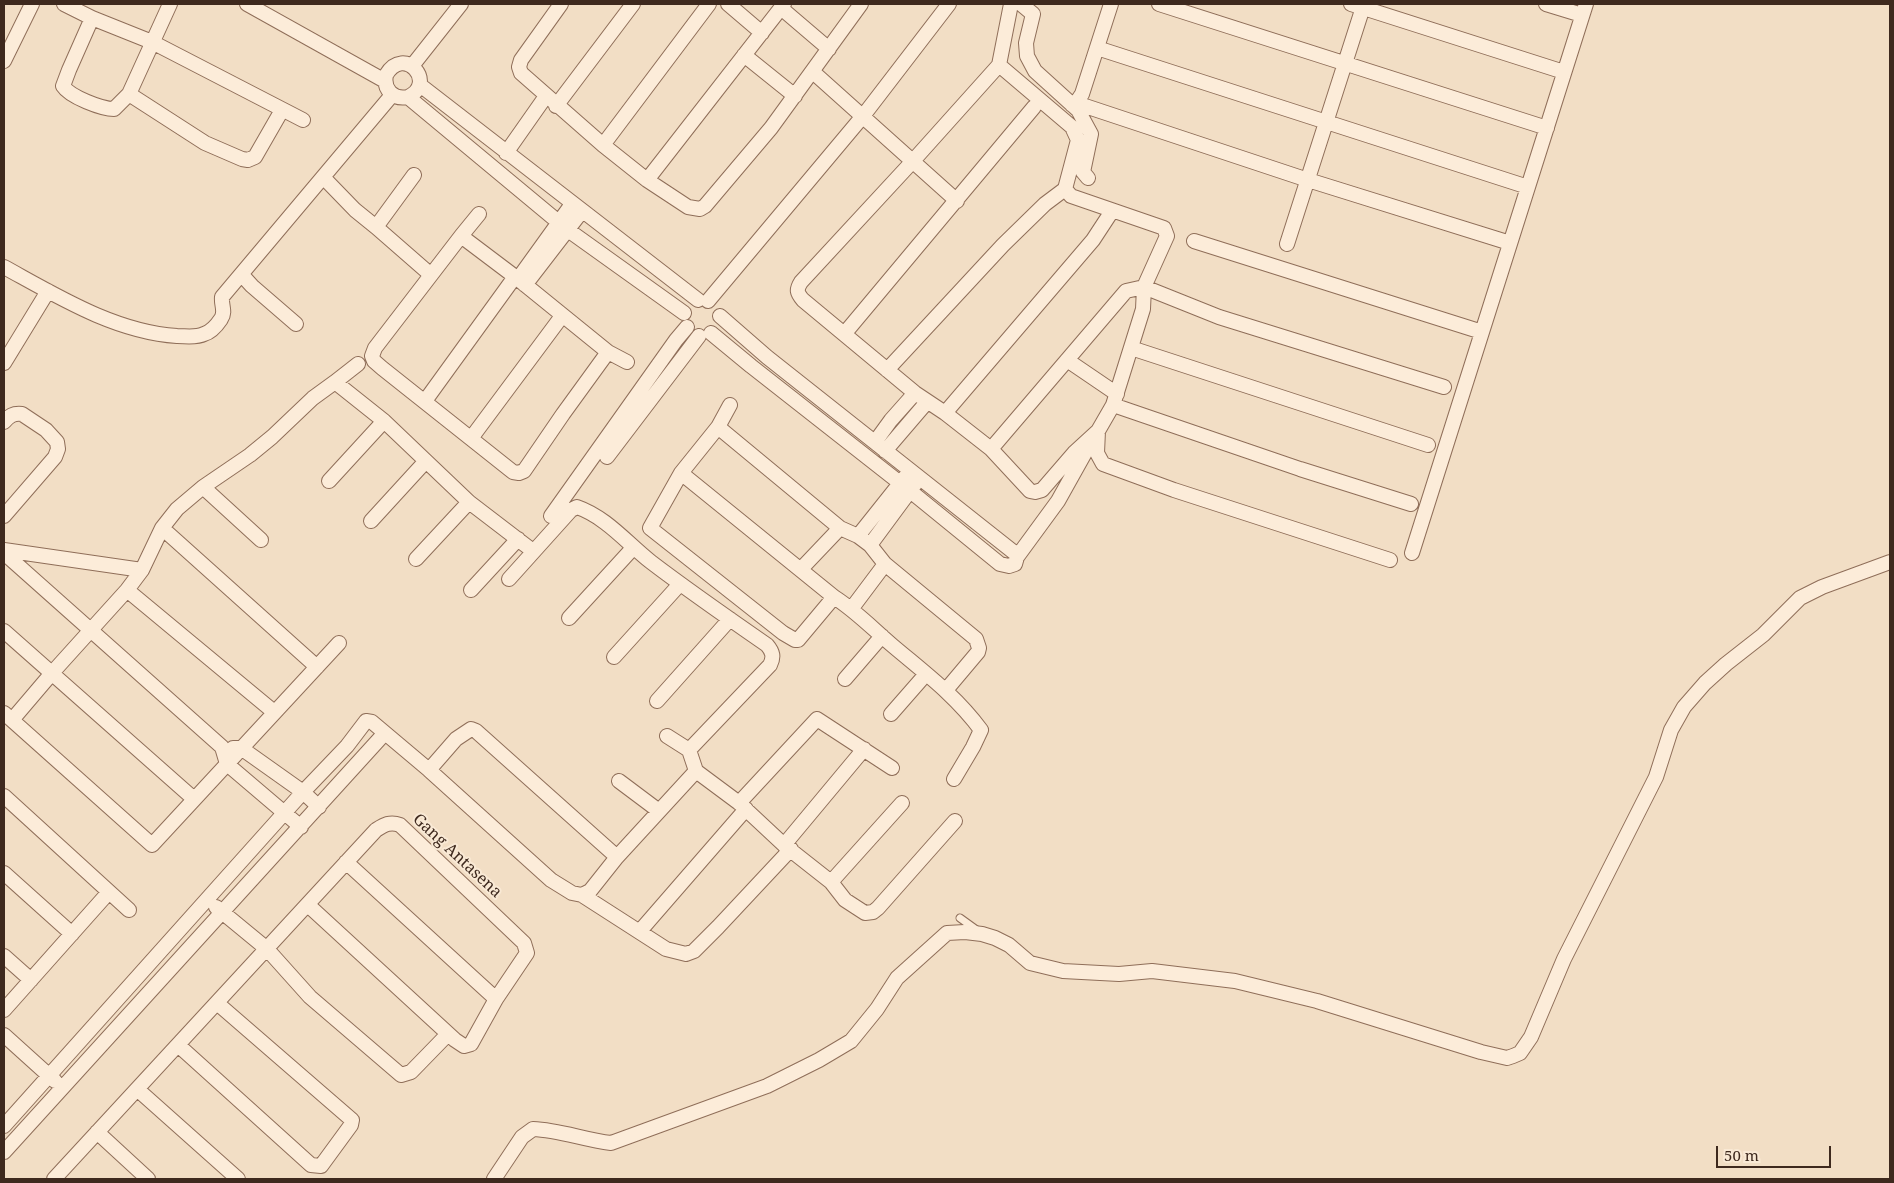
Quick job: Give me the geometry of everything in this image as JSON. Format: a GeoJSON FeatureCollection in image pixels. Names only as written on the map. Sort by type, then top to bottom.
{"type":"FeatureCollection","features":[{"type":"Feature","properties":{"kind":"street"},"geometry":{"type":"LineString","coordinates":[[4,61],[32,4]]}},
{"type":"Feature","properties":{"kind":"street"},"geometry":{"type":"LineString","coordinates":[[64,4],[92,18],[152,42],[302,120]]}},
{"type":"Feature","properties":{"kind":"street"},"geometry":{"type":"LineString","coordinates":[[92,18],[68,70],[64,88],[90,102],[111,109],[118,106],[129,94],[170,4]]}},
{"type":"Feature","properties":{"kind":"street"},"geometry":{"type":"LineString","coordinates":[[247,4],[385,81]]}},
{"type":"Feature","properties":{"kind":"street"},"geometry":{"type":"LineString","coordinates":[[412,66],[461,4]]}},
{"type":"Feature","properties":{"kind":"street"},"geometry":{"type":"LineString","coordinates":[[560,4],[521,60],[518,67],[521,73],[603,145],[648,180],[688,207],[702,208],[771,128],[861,4]]}},
{"type":"Feature","properties":{"kind":"street"},"geometry":{"type":"LineString","coordinates":[[506,153],[633,4]]}},
{"type":"Feature","properties":{"kind":"street"},"geometry":{"type":"LineString","coordinates":[[603,145],[710,4]]}},
{"type":"Feature","properties":{"kind":"street"},"geometry":{"type":"LineString","coordinates":[[728,4],[762,33]]}},
{"type":"Feature","properties":{"kind":"street"},"geometry":{"type":"LineString","coordinates":[[686,327],[684,313],[690,304],[703,300],[862,116],[949,4]]}},
{"type":"Feature","properties":{"kind":"street"},"geometry":{"type":"LineString","coordinates":[[1011,4],[999,65],[801,282],[797,289],[798,294],[915,393],[945,413],[991,449],[1030,490],[1038,492],[1042,490],[1074,453],[1098,431]]}},
{"type":"Feature","properties":{"kind":"street"},"geometry":{"type":"LineString","coordinates":[[1021,4],[1032,14],[1026,43],[1027,56],[1035,71],[1074,104],[1090,134],[1083,172],[1088,178]]}},
{"type":"Feature","properties":{"kind":"street"},"geometry":{"type":"LineString","coordinates":[[1074,104],[1082,94],[1111,4]]}},
{"type":"Feature","properties":{"kind":"street"},"geometry":{"type":"LineString","coordinates":[[1160,4],[1547,128]]}},
{"type":"Feature","properties":{"kind":"street"},"geometry":{"type":"LineString","coordinates":[[1412,553],[1584,9],[1546,4]]}},
{"type":"Feature","properties":{"kind":"street"},"geometry":{"type":"LineString","coordinates":[[1287,244],[1344,64],[1359,5],[1564,72]]}},
{"type":"Feature","properties":{"kind":"street"},"geometry":{"type":"LineString","coordinates":[[648,180],[782,6],[829,49]]}},
{"type":"Feature","properties":{"kind":"street"},"geometry":{"type":"LineString","coordinates":[[1097,48],[1528,187]]}},
{"type":"Feature","properties":{"kind":"street"},"geometry":{"type":"LineString","coordinates":[[744,55],[795,96]]}},
{"type":"Feature","properties":{"kind":"street"},"geometry":{"type":"LineString","coordinates":[[406,64],[412,66],[417,71],[420,85],[413,95],[402,98],[392,95],[388,91],[385,81],[389,70],[394,66],[406,64]]}},
{"type":"Feature","properties":{"kind":"street"},"geometry":{"type":"LineString","coordinates":[[887,370],[1004,245],[1045,204],[1065,189],[1078,140],[1072,127],[999,65]]}},
{"type":"Feature","properties":{"kind":"street"},"geometry":{"type":"LineString","coordinates":[[813,72],[956,201]]}},
{"type":"Feature","properties":{"kind":"street"},"geometry":{"type":"LineString","coordinates":[[420,85],[577,208],[703,300],[716,307],[720,316],[768,358],[1016,554],[1017,557]]}},
{"type":"Feature","properties":{"kind":"street"},"geometry":{"type":"LineString","coordinates":[[129,94],[206,143],[242,160],[255,157],[282,110]]}},
{"type":"Feature","properties":{"kind":"street"},"geometry":{"type":"LineString","coordinates":[[4,267],[76,306],[135,328],[172,335],[200,336],[214,327],[222,318],[224,313],[221,302],[222,297],[392,95]]}},
{"type":"Feature","properties":{"kind":"street"},"geometry":{"type":"LineString","coordinates":[[408,97],[563,226],[684,313]]}},
{"type":"Feature","properties":{"kind":"street"},"geometry":{"type":"LineString","coordinates":[[1074,104],[1510,243]]}},
{"type":"Feature","properties":{"kind":"street"},"geometry":{"type":"LineString","coordinates":[[845,333],[1034,107]]}},
{"type":"Feature","properties":{"kind":"street"},"geometry":{"type":"LineString","coordinates":[[376,227],[414,174]]}},
{"type":"Feature","properties":{"kind":"street"},"geometry":{"type":"LineString","coordinates":[[323,177],[354,210],[431,275]]}},
{"type":"Feature","properties":{"kind":"street"},"geometry":{"type":"LineString","coordinates":[[686,327],[705,335],[751,366],[1000,564],[1012,566],[1058,500],[1115,399],[1143,308],[1144,287],[1167,236],[1164,228],[1071,196],[1065,189]]}},
{"type":"Feature","properties":{"kind":"street"},"geometry":{"type":"LineString","coordinates":[[425,401],[577,208]]}},
{"type":"Feature","properties":{"kind":"street"},"geometry":{"type":"LineString","coordinates":[[945,413],[1092,240],[1112,211]]}},
{"type":"Feature","properties":{"kind":"street"},"geometry":{"type":"LineString","coordinates":[[479,214],[375,348],[372,356],[374,361],[472,437],[513,472],[520,473],[524,471],[562,414],[608,352]]}},
{"type":"Feature","properties":{"kind":"street"},"geometry":{"type":"LineString","coordinates":[[461,236],[608,352],[627,362]]}},
{"type":"Feature","properties":{"kind":"street"},"geometry":{"type":"LineString","coordinates":[[1194,241],[1482,332]]}},
{"type":"Feature","properties":{"kind":"street"},"geometry":{"type":"LineString","coordinates":[[242,275],[296,324]]}},
{"type":"Feature","properties":{"kind":"street"},"geometry":{"type":"LineString","coordinates":[[991,449],[1126,291],[1144,287],[1219,317],[1444,387]]}},
{"type":"Feature","properties":{"kind":"street"},"geometry":{"type":"LineString","coordinates":[[4,363],[48,291]]}},
{"type":"Feature","properties":{"kind":"street"},"geometry":{"type":"LineString","coordinates":[[472,437],[562,316]]}},
{"type":"Feature","properties":{"kind":"street"},"geometry":{"type":"LineString","coordinates":[[607,457],[705,335],[718,326],[720,316]]}},
{"type":"Feature","properties":{"kind":"street"},"geometry":{"type":"LineString","coordinates":[[551,516],[686,327]]}},
{"type":"Feature","properties":{"kind":"street"},"geometry":{"type":"LineString","coordinates":[[1131,348],[1428,445]]}},
{"type":"Feature","properties":{"kind":"street"},"geometry":{"type":"LineString","coordinates":[[1067,360],[1115,399],[1300,469],[1411,504]]}},
{"type":"Feature","properties":{"kind":"street"},"geometry":{"type":"LineString","coordinates":[[339,643],[152,845],[8,716],[52,674],[127,590],[142,570],[162,528],[177,508],[203,487],[258,449],[284,427],[313,398],[358,364]]}},
{"type":"Feature","properties":{"kind":"street"},"geometry":{"type":"LineString","coordinates":[[335,382],[384,421],[469,502],[533,551]]}},
{"type":"Feature","properties":{"kind":"street"},"geometry":{"type":"LineString","coordinates":[[880,446],[891,420],[915,393]]}},
{"type":"Feature","properties":{"kind":"street"},"geometry":{"type":"LineString","coordinates":[[880,446],[928,402]]}},
{"type":"Feature","properties":{"kind":"street"},"geometry":{"type":"LineString","coordinates":[[730,405],[718,427],[681,473],[650,528],[783,633],[795,640],[798,640],[834,597]]}},
{"type":"Feature","properties":{"kind":"street"},"geometry":{"type":"LineString","coordinates":[[4,422],[10,415],[22,414],[58,442],[55,457],[4,516]]}},
{"type":"Feature","properties":{"kind":"street"},"geometry":{"type":"LineString","coordinates":[[330,482],[384,421]]}},
{"type":"Feature","properties":{"kind":"street"},"geometry":{"type":"LineString","coordinates":[[718,427],[840,528],[858,536],[870,545],[885,564],[978,641],[978,652],[946,690]]}},
{"type":"Feature","properties":{"kind":"street"},"geometry":{"type":"LineString","coordinates":[[1098,431],[1097,453],[1103,464],[1174,490],[1390,560]]}},
{"type":"Feature","properties":{"kind":"street"},"geometry":{"type":"LineString","coordinates":[[371,521],[425,462]]}},
{"type":"Feature","properties":{"kind":"street"},"geometry":{"type":"LineString","coordinates":[[681,473],[834,597],[852,608],[946,690],[981,730],[973,748],[954,779]]}},
{"type":"Feature","properties":{"kind":"street"},"geometry":{"type":"LineString","coordinates":[[858,536],[915,474]]}},
{"type":"Feature","properties":{"kind":"street"},"geometry":{"type":"LineString","coordinates":[[870,545],[904,486]]}},
{"type":"Feature","properties":{"kind":"street"},"geometry":{"type":"LineString","coordinates":[[203,487],[261,540]]}},
{"type":"Feature","properties":{"kind":"street"},"geometry":{"type":"LineString","coordinates":[[416,560],[469,502]]}},
{"type":"Feature","properties":{"kind":"street"},"geometry":{"type":"LineString","coordinates":[[509,579],[571,510],[577,507],[602,520],[633,548],[680,584],[767,645],[771,650],[773,658],[767,668],[689,750]]}},
{"type":"Feature","properties":{"kind":"street"},"geometry":{"type":"LineString","coordinates":[[162,528],[317,666]]}},
{"type":"Feature","properties":{"kind":"street"},"geometry":{"type":"LineString","coordinates":[[801,569],[840,528]]}},
{"type":"Feature","properties":{"kind":"street"},"geometry":{"type":"LineString","coordinates":[[471,590],[518,539]]}},
{"type":"Feature","properties":{"kind":"street"},"geometry":{"type":"LineString","coordinates":[[569,618],[633,548]]}},
{"type":"Feature","properties":{"kind":"street"},"geometry":{"type":"LineString","coordinates":[[4,551],[142,570]]}},
{"type":"Feature","properties":{"kind":"street"},"geometry":{"type":"LineString","coordinates":[[4,551],[222,747],[226,764],[301,826]]}},
{"type":"Feature","properties":{"kind":"street"},"geometry":{"type":"LineString","coordinates":[[494,1179],[522,1137],[534,1128],[562,1132],[592,1141],[611,1144],[722,1104],[767,1086],[802,1069],[851,1041],[877,1009],[897,978],[947,932],[982,934],[1002,941],[1030,963],[1046,968],[1070,972],[1119,974],[1160,971],[1235,981],[1317,1001],[1481,1052],[1507,1058],[1520,1053],[1531,1037],[1564,959],[1656,777],[1671,730],[1684,707],[1705,683],[1763,635],[1800,598],[1822,587],[1890,562]]}},
{"type":"Feature","properties":{"kind":"street"},"geometry":{"type":"LineString","coordinates":[[852,608],[885,564]]}},
{"type":"Feature","properties":{"kind":"street"},"geometry":{"type":"LineString","coordinates":[[614,657],[680,584]]}},
{"type":"Feature","properties":{"kind":"street"},"geometry":{"type":"LineString","coordinates":[[127,590],[274,712]]}},
{"type":"Feature","properties":{"kind":"street"},"geometry":{"type":"LineString","coordinates":[[657,700],[730,619]]}},
{"type":"Feature","properties":{"kind":"street"},"geometry":{"type":"LineString","coordinates":[[4,632],[194,799]]}},
{"type":"Feature","properties":{"kind":"street"},"geometry":{"type":"LineString","coordinates":[[845,679],[882,636]]}},
{"type":"Feature","properties":{"kind":"street"},"geometry":{"type":"LineString","coordinates":[[891,714],[926,674]]}},
{"type":"Feature","properties":{"kind":"street"},"geometry":{"type":"LineString","coordinates":[[640,931],[818,718],[892,768]]}},
{"type":"Feature","properties":{"kind":"street"},"geometry":{"type":"LineString","coordinates":[[4,1126],[303,792],[347,746],[366,721],[372,722],[429,770],[551,880],[572,893],[582,894],[666,949],[686,954],[694,951],[788,847],[864,749]]}},
{"type":"Feature","properties":{"kind":"street"},"geometry":{"type":"LineString","coordinates":[[429,770],[461,735],[471,730],[476,731],[617,857]]}},
{"type":"Feature","properties":{"kind":"street"},"geometry":{"type":"LineString","coordinates":[[4,1152],[384,734]]}},
{"type":"Feature","properties":{"kind":"street"},"geometry":{"type":"LineString","coordinates":[[667,736],[689,750],[696,771],[743,806],[788,847],[831,882],[845,900],[865,913],[873,912],[955,821]]}},
{"type":"Feature","properties":{"kind":"street"},"geometry":{"type":"LineString","coordinates":[[222,747],[242,748],[303,792],[319,807]]}},
{"type":"Feature","properties":{"kind":"street"},"geometry":{"type":"LineString","coordinates":[[582,894],[590,890],[617,857],[696,771]]}},
{"type":"Feature","properties":{"kind":"street"},"geometry":{"type":"LineString","coordinates":[[620,781],[658,811]]}},
{"type":"Feature","properties":{"kind":"street"},"geometry":{"type":"LineString","coordinates":[[4,796],[129,910]]}},
{"type":"Feature","properties":{"kind":"street"},"geometry":{"type":"LineString","coordinates":[[831,882],[902,803]]}},
{"type":"Feature","properties":{"kind":"street","name":"Gang Antasena"},"geometry":{"type":"LineString","coordinates":[[346,862],[376,830],[385,824],[394,823],[400,825],[524,943],[527,954],[496,999]]}},
{"type":"Feature","properties":{"kind":"street"},"geometry":{"type":"LineString","coordinates":[[57,1178],[97,1132],[346,862],[496,999],[471,1044],[464,1046],[448,1034],[308,905]]}},
{"type":"Feature","properties":{"kind":"street"},"geometry":{"type":"LineString","coordinates":[[4,873],[72,934]]}},
{"type":"Feature","properties":{"kind":"street"},"geometry":{"type":"LineString","coordinates":[[4,1010],[109,892]]}},
{"type":"Feature","properties":{"kind":"street"},"geometry":{"type":"LineString","coordinates":[[208,900],[221,913],[267,949],[310,997],[401,1075],[411,1072],[448,1034]]}},
{"type":"Feature","properties":{"kind":"street"},"geometry":{"type":"LineString","coordinates":[[4,956],[31,980]]}},
{"type":"Feature","properties":{"kind":"street"},"geometry":{"type":"LineString","coordinates":[[178,1045],[311,1165],[321,1166],[351,1125],[352,1120],[217,1003]]}},
{"type":"Feature","properties":{"kind":"street"},"geometry":{"type":"LineString","coordinates":[[4,1035],[62,1088]]}},
{"type":"Feature","properties":{"kind":"street"},"geometry":{"type":"LineString","coordinates":[[137,1089],[238,1179]]}},
{"type":"Feature","properties":{"kind":"street"},"geometry":{"type":"LineString","coordinates":[[97,1132],[148,1179]]}},
{"type":"Feature","properties":{"kind":"lane"},"geometry":{"type":"LineString","coordinates":[[960,918],[982,934]]}}]}
